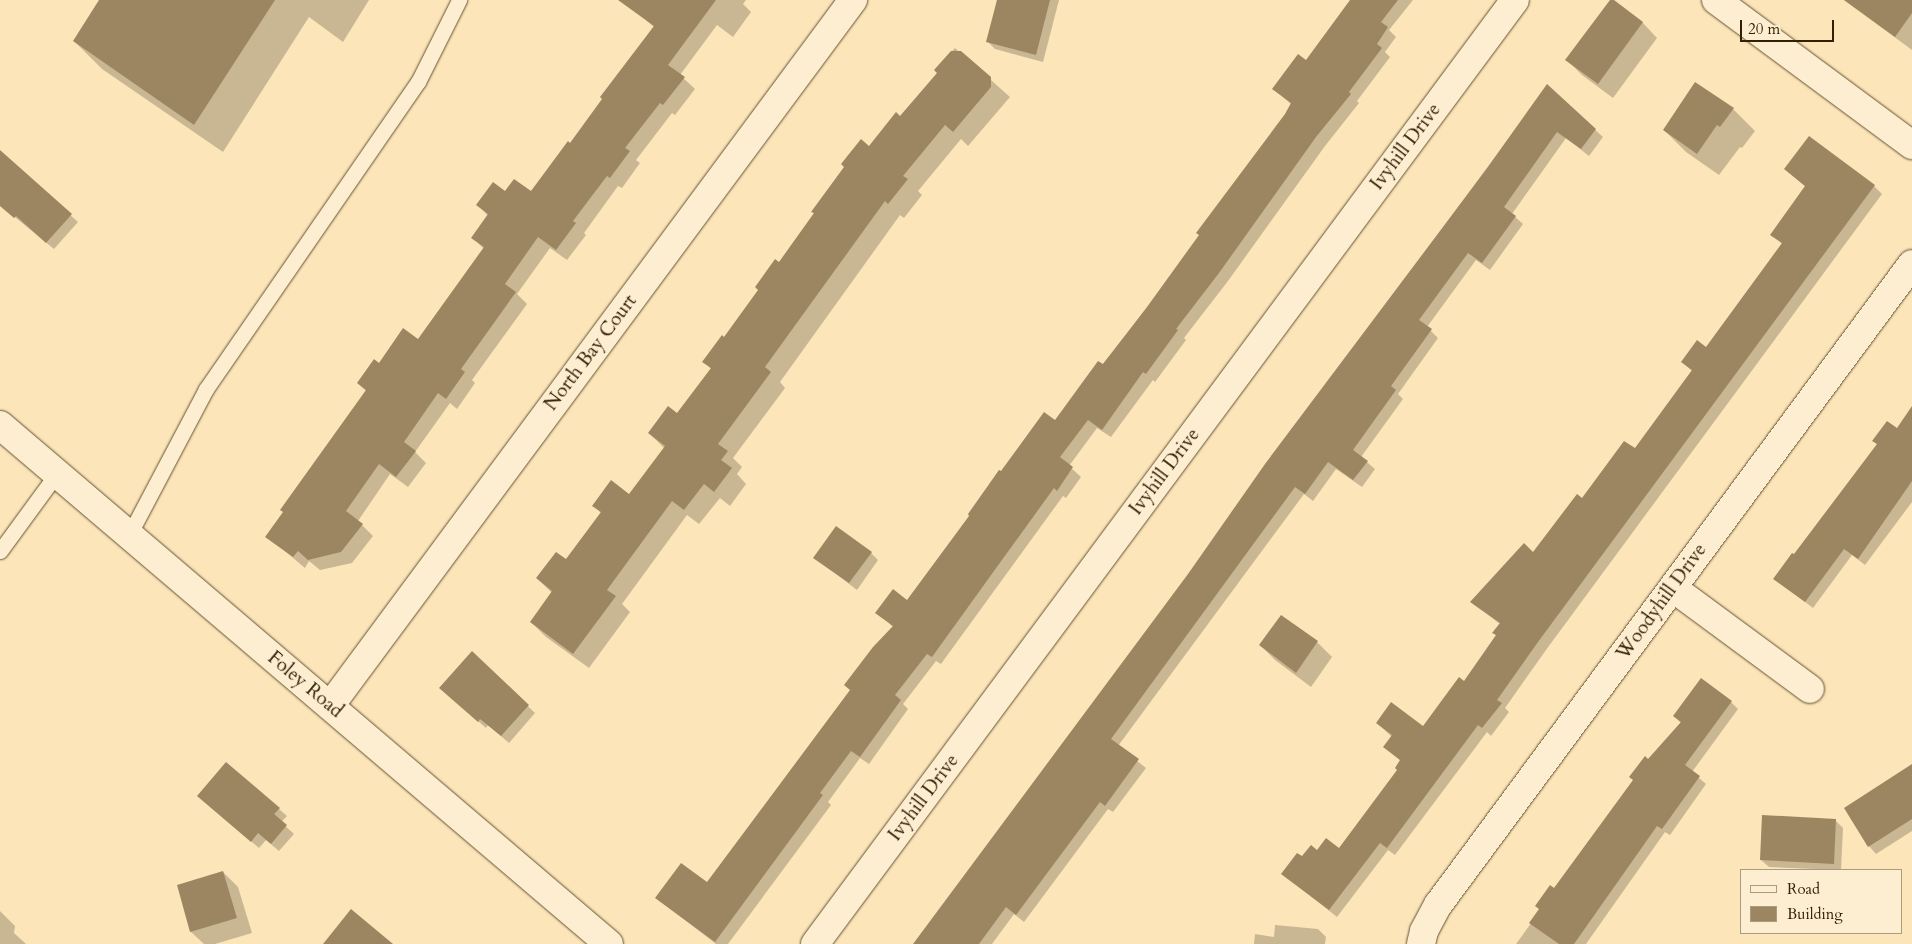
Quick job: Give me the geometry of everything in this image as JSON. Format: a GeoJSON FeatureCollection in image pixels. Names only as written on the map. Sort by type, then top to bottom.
{"type":"FeatureCollection","features":[{"type":"Feature","properties":{"kind":"street","name":"North Bay Court"},"geometry":{"type":"LineString","coordinates":[[330,706],[853,0]]}},
{"type":"Feature","properties":{"kind":"street","name":"Ivyhill Drive"},"geometry":{"type":"LineString","coordinates":[[815,944],[1515,0]]}},
{"type":"Feature","properties":{"kind":"street"},"geometry":{"type":"LineString","coordinates":[[1716,0],[1912,145]]}},
{"type":"Feature","properties":{"kind":"street","name":"Woodyhill Drive"},"geometry":{"type":"LineString","coordinates":[[1421,944],[1424,931],[1438,905],[1912,264]]}},
{"type":"Feature","properties":{"kind":"street","name":"Foley Road"},"geometry":{"type":"LineString","coordinates":[[0,425],[609,944]]}},
{"type":"Feature","properties":{"kind":"street"},"geometry":{"type":"LineString","coordinates":[[1673,588],[1810,689]]}},
{"type":"Feature","properties":{"kind":"lane"},"geometry":{"type":"LineString","coordinates":[[129,535],[206,389],[418,82],[459,0]]}},
{"type":"Feature","properties":{"kind":"lane"},"geometry":{"type":"LineString","coordinates":[[0,551],[57,473]]}},
{"type":"Feature","properties":{"kind":"building"},"geometry":{"type":"Polygon","coordinates":[[[99,0],[275,0],[194,125],[73,41],[99,0]]]}},
{"type":"Feature","properties":{"kind":"building"},"geometry":{"type":"Polygon","coordinates":[[[618,0],[716,0],[668,65],[685,77],[663,105],[660,103],[625,148],[630,151],[610,178],[607,176],[573,221],[576,223],[556,250],[538,237],[505,284],[516,292],[461,369],[465,372],[446,399],[438,393],[404,442],[416,451],[396,477],[379,464],[346,511],[363,524],[341,552],[308,560],[298,551],[293,557],[265,537],[283,512],[280,510],[366,390],[357,383],[374,359],[379,363],[403,328],[418,339],[484,247],[471,238],[488,214],[476,205],[493,182],[505,191],[514,179],[531,191],[568,141],[570,143],[602,99],[600,97],[654,26],[618,0]]]}},
{"type":"Feature","properties":{"kind":"building"},"geometry":{"type":"Polygon","coordinates":[[[997,0],[1050,0],[1036,55],[986,42],[997,0]]]}},
{"type":"Feature","properties":{"kind":"building"},"geometry":{"type":"Polygon","coordinates":[[[1350,0],[1398,0],[1381,22],[1388,27],[1377,44],[1382,48],[1349,92],[1351,94],[1316,137],[1219,273],[1176,329],[1178,330],[1146,374],[1143,372],[1102,430],[1088,420],[1060,457],[1073,467],[1057,491],[1054,488],[932,657],[927,654],[895,695],[901,700],[860,757],[851,751],[820,793],[823,795],[715,942],[655,898],[681,863],[707,882],[850,690],[844,685],[873,647],[893,626],[875,613],[893,589],[907,600],[969,516],[968,514],[999,470],[1001,471],[1044,412],[1055,420],[1098,361],[1103,364],[1147,307],[1199,235],[1196,233],[1285,114],[1291,103],[1272,89],[1298,54],[1306,60],[1350,0]]]}},
{"type":"Feature","properties":{"kind":"building"},"geometry":{"type":"Polygon","coordinates":[[[1610,0],[1614,0],[1643,22],[1598,84],[1565,60],[1610,0]]]}},
{"type":"Feature","properties":{"kind":"building"},"geometry":{"type":"Polygon","coordinates":[[[1844,0],[1912,0],[1912,13],[1895,37],[1844,0]]]}},
{"type":"Feature","properties":{"kind":"building"},"geometry":{"type":"Polygon","coordinates":[[[951,51],[961,51],[991,77],[991,87],[953,132],[945,125],[903,176],[908,179],[888,204],[885,201],[765,367],[771,372],[718,444],[728,451],[721,460],[732,468],[714,492],[704,484],[684,510],[672,501],[607,590],[616,596],[573,654],[530,622],[552,591],[536,578],[556,552],[566,559],[601,512],[592,506],[611,480],[629,494],[665,446],[648,433],[668,406],[677,413],[711,368],[702,362],[722,335],[724,337],[758,290],[755,287],[775,259],[779,262],[814,213],[811,212],[844,167],[841,164],[861,139],[869,146],[896,112],[900,116],[937,73],[934,70],[951,51]]]}},
{"type":"Feature","properties":{"kind":"building"},"geometry":{"type":"Polygon","coordinates":[[[1695,82],[1734,108],[1720,127],[1717,125],[1697,154],[1663,130],[1695,82]]]}},
{"type":"Feature","properties":{"kind":"building"},"geometry":{"type":"Polygon","coordinates":[[[1547,84],[1596,129],[1581,149],[1557,132],[1504,207],[1516,216],[1482,263],[1468,253],[1419,320],[1432,329],[1391,386],[1396,390],[1353,450],[1368,461],[1353,480],[1328,462],[1305,494],[1295,487],[1111,739],[1139,759],[1105,806],[1100,802],[1016,915],[1006,907],[979,944],[913,944],[1188,574],[1265,464],[1488,167],[1547,84]]]}},
{"type":"Feature","properties":{"kind":"building"},"geometry":{"type":"Polygon","coordinates":[[[1809,136],[1875,185],[1538,642],[1497,700],[1502,703],[1482,728],[1478,725],[1387,848],[1380,843],[1329,910],[1281,874],[1297,853],[1302,856],[1311,845],[1317,850],[1326,838],[1339,848],[1397,770],[1395,768],[1400,760],[1383,747],[1392,735],[1376,723],[1391,702],[1423,726],[1459,677],[1464,681],[1496,635],[1492,633],[1500,623],[1470,602],[1524,543],[1533,552],[1577,494],[1582,498],[1624,441],[1635,448],[1692,370],[1681,362],[1697,340],[1706,347],[1782,243],[1770,235],[1805,186],[1784,169],[1809,136]]]}},
{"type":"Feature","properties":{"kind":"building"},"geometry":{"type":"Polygon","coordinates":[[[0,150],[72,214],[46,243],[16,216],[14,218],[0,206],[0,150]]]}},
{"type":"Feature","properties":{"kind":"building"},"geometry":{"type":"Polygon","coordinates":[[[1912,406],[1912,481],[1858,559],[1844,549],[1805,602],[1773,579],[1877,444],[1872,441],[1887,421],[1897,428],[1912,406]]]}},
{"type":"Feature","properties":{"kind":"building"},"geometry":{"type":"Polygon","coordinates":[[[836,526],[872,552],[849,583],[813,558],[836,526]]]}},
{"type":"Feature","properties":{"kind":"building"},"geometry":{"type":"Polygon","coordinates":[[[1281,615],[1318,641],[1296,673],[1259,645],[1281,615]]]}},
{"type":"Feature","properties":{"kind":"building"},"geometry":{"type":"Polygon","coordinates":[[[472,651],[529,705],[501,736],[480,719],[478,722],[439,688],[472,651]]]}},
{"type":"Feature","properties":{"kind":"building"},"geometry":{"type":"Polygon","coordinates":[[[1701,678],[1732,701],[1685,765],[1700,776],[1662,829],[1657,826],[1574,944],[1559,944],[1529,923],[1539,909],[1535,906],[1550,885],[1554,888],[1633,780],[1629,777],[1645,756],[1648,759],[1681,722],[1673,716],[1701,678]]]}},
{"type":"Feature","properties":{"kind":"building"},"geometry":{"type":"Polygon","coordinates":[[[226,762],[280,808],[274,814],[287,825],[271,844],[258,833],[251,842],[197,796],[226,762]]]}},
{"type":"Feature","properties":{"kind":"building"},"geometry":{"type":"Polygon","coordinates":[[[1912,764],[1912,819],[1868,847],[1844,808],[1912,764]]]}},
{"type":"Feature","properties":{"kind":"building"},"geometry":{"type":"Polygon","coordinates":[[[1762,815],[1836,819],[1834,864],[1760,860],[1762,815]]]}},
{"type":"Feature","properties":{"kind":"building"},"geometry":{"type":"Polygon","coordinates":[[[223,871],[237,918],[190,932],[177,885],[223,871]]]}},
{"type":"Feature","properties":{"kind":"building"},"geometry":{"type":"Polygon","coordinates":[[[351,909],[393,944],[323,944],[351,909]]]}}]}
